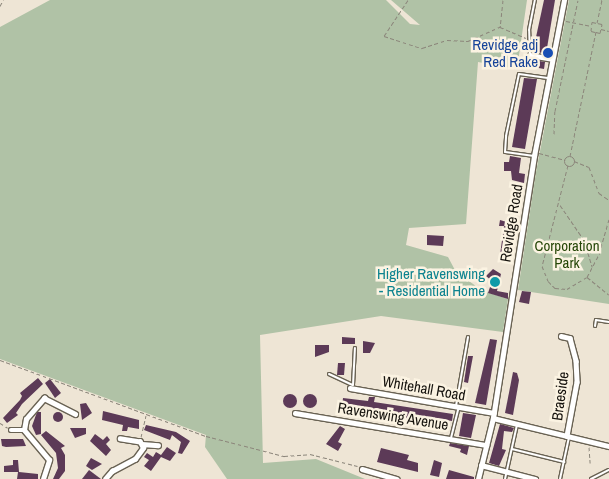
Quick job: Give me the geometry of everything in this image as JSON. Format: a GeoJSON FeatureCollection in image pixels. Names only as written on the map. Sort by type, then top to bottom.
{"type":"FeatureCollection","features":[{"type":"Feature","properties":{"kind":"street","name":"Revidge Road"},"geometry":{"type":"LineString","coordinates":[[478,479],[493,416],[534,154],[564,0]]}},
{"type":"Feature","properties":{"kind":"street"},"geometry":{"type":"LineString","coordinates":[[530,55],[552,59]]}},
{"type":"Feature","properties":{"kind":"street","name":"Braeside"},"geometry":{"type":"LineString","coordinates":[[561,336],[570,338],[576,360],[577,382],[568,436]]}},
{"type":"Feature","properties":{"kind":"street","name":"Whitehall Road"},"geometry":{"type":"LineString","coordinates":[[352,387],[457,406],[518,424],[609,446]]}},
{"type":"Feature","properties":{"kind":"street"},"geometry":{"type":"LineString","coordinates":[[24,430],[26,419],[44,398],[75,414]]}},
{"type":"Feature","properties":{"kind":"street","name":"Ravenswing Avenue"},"geometry":{"type":"LineString","coordinates":[[295,413],[486,445]]}},
{"type":"Feature","properties":{"kind":"street"},"geometry":{"type":"LineString","coordinates":[[11,430],[24,430]]}},
{"type":"Feature","properties":{"kind":"street"},"geometry":{"type":"LineString","coordinates":[[24,430],[49,460],[44,479]]}},
{"type":"Feature","properties":{"kind":"street"},"geometry":{"type":"LineString","coordinates":[[120,439],[158,445]]}},
{"type":"Feature","properties":{"kind":"street"},"geometry":{"type":"LineString","coordinates":[[105,479],[112,471],[135,459],[141,443]]}},
{"type":"Feature","properties":{"kind":"street"},"geometry":{"type":"LineString","coordinates":[[481,465],[535,479]]}},
{"type":"Feature","properties":{"kind":"street"},"geometry":{"type":"LineString","coordinates":[[362,469],[394,479]]}},
{"type":"Feature","properties":{"kind":"lane"},"geometry":{"type":"LineString","coordinates":[[530,55],[531,40],[529,30],[535,0]]}},
{"type":"Feature","properties":{"kind":"lane"},"geometry":{"type":"LineString","coordinates":[[534,154],[505,152],[508,128],[520,74],[548,78]]}},
{"type":"Feature","properties":{"kind":"lane"},"geometry":{"type":"LineString","coordinates":[[595,326],[596,320],[609,322]]}},
{"type":"Feature","properties":{"kind":"lane"},"geometry":{"type":"LineString","coordinates":[[451,438],[468,337]]}},
{"type":"Feature","properties":{"kind":"lane"},"geometry":{"type":"LineString","coordinates":[[329,374],[352,387],[355,348]]}},
{"type":"Feature","properties":{"kind":"lane"},"geometry":{"type":"LineString","coordinates":[[505,479],[518,424]]}},
{"type":"Feature","properties":{"kind":"lane"},"geometry":{"type":"LineString","coordinates":[[560,479],[568,436]]}},
{"type":"Feature","properties":{"kind":"lane"},"geometry":{"type":"LineString","coordinates":[[512,449],[564,462]]}},
{"type":"Feature","properties":{"kind":"lane"},"geometry":{"type":"LineString","coordinates":[[591,479],[609,470]]}},
{"type":"Feature","properties":{"kind":"path"},"geometry":{"type":"LineString","coordinates":[[0,6],[3,0]]}},
{"type":"Feature","properties":{"kind":"path"},"geometry":{"type":"LineString","coordinates":[[408,0],[384,36],[422,48],[447,40],[468,40],[500,28],[531,40]]}},
{"type":"Feature","properties":{"kind":"path"},"geometry":{"type":"LineString","coordinates":[[500,28],[503,0]]}},
{"type":"Feature","properties":{"kind":"path"},"geometry":{"type":"LineString","coordinates":[[554,134],[555,111],[578,0]]}},
{"type":"Feature","properties":{"kind":"path"},"geometry":{"type":"LineString","coordinates":[[597,22],[602,0]]}},
{"type":"Feature","properties":{"kind":"path"},"geometry":{"type":"LineString","coordinates":[[560,20],[592,26]]}},
{"type":"Feature","properties":{"kind":"path"},"geometry":{"type":"LineString","coordinates":[[592,22],[602,24],[600,33],[591,31],[592,26],[592,22]]}},
{"type":"Feature","properties":{"kind":"path"},"geometry":{"type":"LineString","coordinates":[[600,28],[609,31]]}},
{"type":"Feature","properties":{"kind":"path"},"geometry":{"type":"LineString","coordinates":[[564,160],[570,156],[596,32]]}},
{"type":"Feature","properties":{"kind":"path"},"geometry":{"type":"LineString","coordinates":[[534,154],[564,160],[568,166]]}},
{"type":"Feature","properties":{"kind":"path"},"geometry":{"type":"LineString","coordinates":[[570,156],[574,162],[589,167],[598,193],[609,200]]}},
{"type":"Feature","properties":{"kind":"path"},"geometry":{"type":"LineString","coordinates":[[574,162],[568,166],[543,272],[555,288],[567,289],[586,277],[592,268],[609,219]]}},
{"type":"Feature","properties":{"kind":"path"},"geometry":{"type":"LineString","coordinates":[[559,205],[584,240],[592,268]]}},
{"type":"Feature","properties":{"kind":"path"},"geometry":{"type":"LineString","coordinates":[[586,277],[609,295]]}},
{"type":"Feature","properties":{"kind":"path"},"geometry":{"type":"LineString","coordinates":[[0,360],[146,416],[284,456],[310,454],[362,469]]}},
{"type":"Feature","properties":{"kind":"path"},"geometry":{"type":"LineString","coordinates":[[141,443],[146,416]]}},
{"type":"Feature","properties":{"kind":"path"},"geometry":{"type":"LineString","coordinates":[[0,423],[11,430]]}},
{"type":"Feature","properties":{"kind":"path"},"geometry":{"type":"LineString","coordinates":[[588,441],[590,463]]}},
{"type":"Feature","properties":{"kind":"green space"},"geometry":{"type":"Polygon","coordinates":[[[50,0],[386,0],[410,24],[420,25],[391,0],[527,0],[517,69],[478,62],[466,224],[409,228],[406,245],[448,257],[456,272],[483,291],[508,299],[503,332],[381,316],[260,335],[263,463],[316,459],[365,479],[227,479],[205,447],[206,435],[0,359],[0,27],[50,0]]]}},
{"type":"Feature","properties":{"kind":"green space","name":"Corporation Park"},"geometry":{"type":"Polygon","coordinates":[[[569,0],[609,0],[609,304],[518,290],[536,172],[569,0]]]}},
{"type":"Feature","properties":{"kind":"building"},"geometry":{"type":"Polygon","coordinates":[[[544,0],[555,0],[546,54],[533,51],[544,0]]]}},
{"type":"Feature","properties":{"kind":"building"},"geometry":{"type":"Polygon","coordinates":[[[529,59],[545,62],[544,69],[528,66],[529,59]]]}},
{"type":"Feature","properties":{"kind":"building"},"geometry":{"type":"Polygon","coordinates":[[[524,78],[537,79],[525,149],[512,147],[524,78]]]}},
{"type":"Feature","properties":{"kind":"building"},"geometry":{"type":"Polygon","coordinates":[[[510,156],[521,158],[519,173],[525,174],[524,183],[512,180],[511,171],[504,171],[504,162],[509,162],[510,156]]]}},
{"type":"Feature","properties":{"kind":"building"},"geometry":{"type":"Polygon","coordinates":[[[500,220],[513,224],[505,263],[499,262],[504,226],[499,226],[500,220]]]}},
{"type":"Feature","properties":{"kind":"building"},"geometry":{"type":"Polygon","coordinates":[[[427,235],[444,236],[443,246],[427,245],[427,235]]]}},
{"type":"Feature","properties":{"kind":"building","name":"Higher Ravenswing - Residential Home"},"geometry":{"type":"Polygon","coordinates":[[[493,269],[501,274],[497,291],[508,293],[508,299],[488,293],[492,281],[486,276],[493,269]]]}},
{"type":"Feature","properties":{"kind":"building"},"geometry":{"type":"Polygon","coordinates":[[[522,291],[531,292],[529,304],[519,302],[522,291]]]}},
{"type":"Feature","properties":{"kind":"building"},"geometry":{"type":"Polygon","coordinates":[[[342,337],[355,338],[355,344],[342,344],[342,337]]]}},
{"type":"Feature","properties":{"kind":"building"},"geometry":{"type":"Polygon","coordinates":[[[490,339],[497,340],[486,405],[475,403],[490,339]]]}},
{"type":"Feature","properties":{"kind":"building"},"geometry":{"type":"Polygon","coordinates":[[[363,341],[375,343],[370,353],[363,353],[363,341]]]}},
{"type":"Feature","properties":{"kind":"building"},"geometry":{"type":"Polygon","coordinates":[[[315,345],[329,345],[329,352],[315,357],[315,345]]]}},
{"type":"Feature","properties":{"kind":"building"},"geometry":{"type":"Polygon","coordinates":[[[468,356],[473,356],[468,383],[464,382],[468,356]]]}},
{"type":"Feature","properties":{"kind":"building"},"geometry":{"type":"Polygon","coordinates":[[[338,363],[345,363],[344,375],[337,375],[338,363]]]}},
{"type":"Feature","properties":{"kind":"building"},"geometry":{"type":"Polygon","coordinates":[[[513,372],[517,373],[519,380],[513,415],[505,413],[513,372]]]}},
{"type":"Feature","properties":{"kind":"building"},"geometry":{"type":"Polygon","coordinates":[[[38,378],[43,384],[22,404],[16,413],[18,415],[7,423],[3,418],[20,400],[22,396],[20,393],[38,378]]]}},
{"type":"Feature","properties":{"kind":"building"},"geometry":{"type":"Polygon","coordinates":[[[50,379],[61,393],[55,398],[45,383],[50,379]]]}},
{"type":"Feature","properties":{"kind":"building"},"geometry":{"type":"Polygon","coordinates":[[[290,394],[295,396],[297,401],[295,406],[290,408],[285,406],[283,401],[285,396],[290,394]]]}},
{"type":"Feature","properties":{"kind":"building"},"geometry":{"type":"Polygon","coordinates":[[[310,394],[315,396],[317,401],[315,406],[310,408],[305,406],[303,401],[305,396],[310,394]]]}},
{"type":"Feature","properties":{"kind":"building"},"geometry":{"type":"Polygon","coordinates":[[[369,397],[375,397],[374,402],[453,414],[452,421],[416,415],[415,419],[382,416],[342,407],[343,398],[368,401],[369,397]]]}},
{"type":"Feature","properties":{"kind":"building"},"geometry":{"type":"Polygon","coordinates":[[[86,403],[92,413],[82,420],[80,404],[86,403]]]}},
{"type":"Feature","properties":{"kind":"building"},"geometry":{"type":"Polygon","coordinates":[[[103,411],[139,420],[139,429],[128,427],[127,431],[122,431],[123,425],[102,420],[103,411]]]}},
{"type":"Feature","properties":{"kind":"building"},"geometry":{"type":"Polygon","coordinates":[[[37,412],[41,412],[41,434],[36,435],[32,426],[37,412]]]}},
{"type":"Feature","properties":{"kind":"building"},"geometry":{"type":"Polygon","coordinates":[[[56,412],[60,412],[63,417],[62,421],[56,422],[53,419],[53,415],[56,412]]]}},
{"type":"Feature","properties":{"kind":"building"},"geometry":{"type":"Polygon","coordinates":[[[463,413],[476,415],[471,438],[459,436],[463,413]]]}},
{"type":"Feature","properties":{"kind":"building"},"geometry":{"type":"Polygon","coordinates":[[[500,424],[514,428],[512,432],[504,431],[502,449],[506,450],[499,466],[489,463],[500,424]]]}},
{"type":"Feature","properties":{"kind":"building"},"geometry":{"type":"Polygon","coordinates":[[[146,425],[176,432],[190,441],[182,454],[178,453],[181,442],[172,435],[170,440],[144,430],[146,425]]]}},
{"type":"Feature","properties":{"kind":"building"},"geometry":{"type":"Polygon","coordinates":[[[340,426],[345,429],[338,442],[342,444],[338,451],[326,444],[340,426]]]}},
{"type":"Feature","properties":{"kind":"building"},"geometry":{"type":"Polygon","coordinates":[[[70,428],[86,428],[86,434],[75,438],[70,428]]]}},
{"type":"Feature","properties":{"kind":"building"},"geometry":{"type":"Polygon","coordinates":[[[46,431],[65,446],[61,448],[65,455],[65,471],[59,479],[53,479],[58,468],[56,453],[41,435],[46,431]]]}},
{"type":"Feature","properties":{"kind":"building"},"geometry":{"type":"Polygon","coordinates":[[[95,434],[103,440],[107,436],[110,440],[106,444],[111,450],[106,456],[90,441],[95,434]]]}},
{"type":"Feature","properties":{"kind":"building"},"geometry":{"type":"Polygon","coordinates":[[[1,439],[23,439],[26,446],[2,446],[1,439]]]}},
{"type":"Feature","properties":{"kind":"building"},"geometry":{"type":"Polygon","coordinates":[[[450,443],[469,446],[467,455],[460,452],[461,449],[449,446],[450,443]]]}},
{"type":"Feature","properties":{"kind":"building"},"geometry":{"type":"Polygon","coordinates":[[[167,447],[176,453],[170,461],[161,457],[151,471],[144,466],[149,460],[144,457],[147,453],[153,457],[156,452],[161,455],[167,447]]]}},
{"type":"Feature","properties":{"kind":"building"},"geometry":{"type":"Polygon","coordinates":[[[381,448],[409,455],[407,460],[418,463],[418,472],[377,462],[381,448]]]}},
{"type":"Feature","properties":{"kind":"building"},"geometry":{"type":"Polygon","coordinates":[[[91,458],[102,464],[92,470],[86,466],[91,458]]]}},
{"type":"Feature","properties":{"kind":"building"},"geometry":{"type":"Polygon","coordinates":[[[13,460],[18,460],[19,472],[38,474],[38,479],[17,479],[18,472],[4,472],[4,466],[13,465],[13,460]]]}},
{"type":"Feature","properties":{"kind":"building"},"geometry":{"type":"Polygon","coordinates":[[[434,460],[442,463],[439,477],[430,475],[434,460]]]}},
{"type":"Feature","properties":{"kind":"building"},"geometry":{"type":"Polygon","coordinates":[[[89,470],[101,479],[82,479],[89,470]]]}},
{"type":"Feature","properties":{"kind":"building"},"geometry":{"type":"Polygon","coordinates":[[[449,470],[474,477],[474,479],[446,479],[449,470]]]}},
{"type":"Feature","properties":{"kind":"place","name":"Revidge adj Red Rake"},"geometry":{"type":"Point","coordinates":[548,53]}},
{"type":"Feature","properties":{"kind":"place","name":"Higher Ravenswing - Residential Home"},"geometry":{"type":"Point","coordinates":[495,282]}}]}
